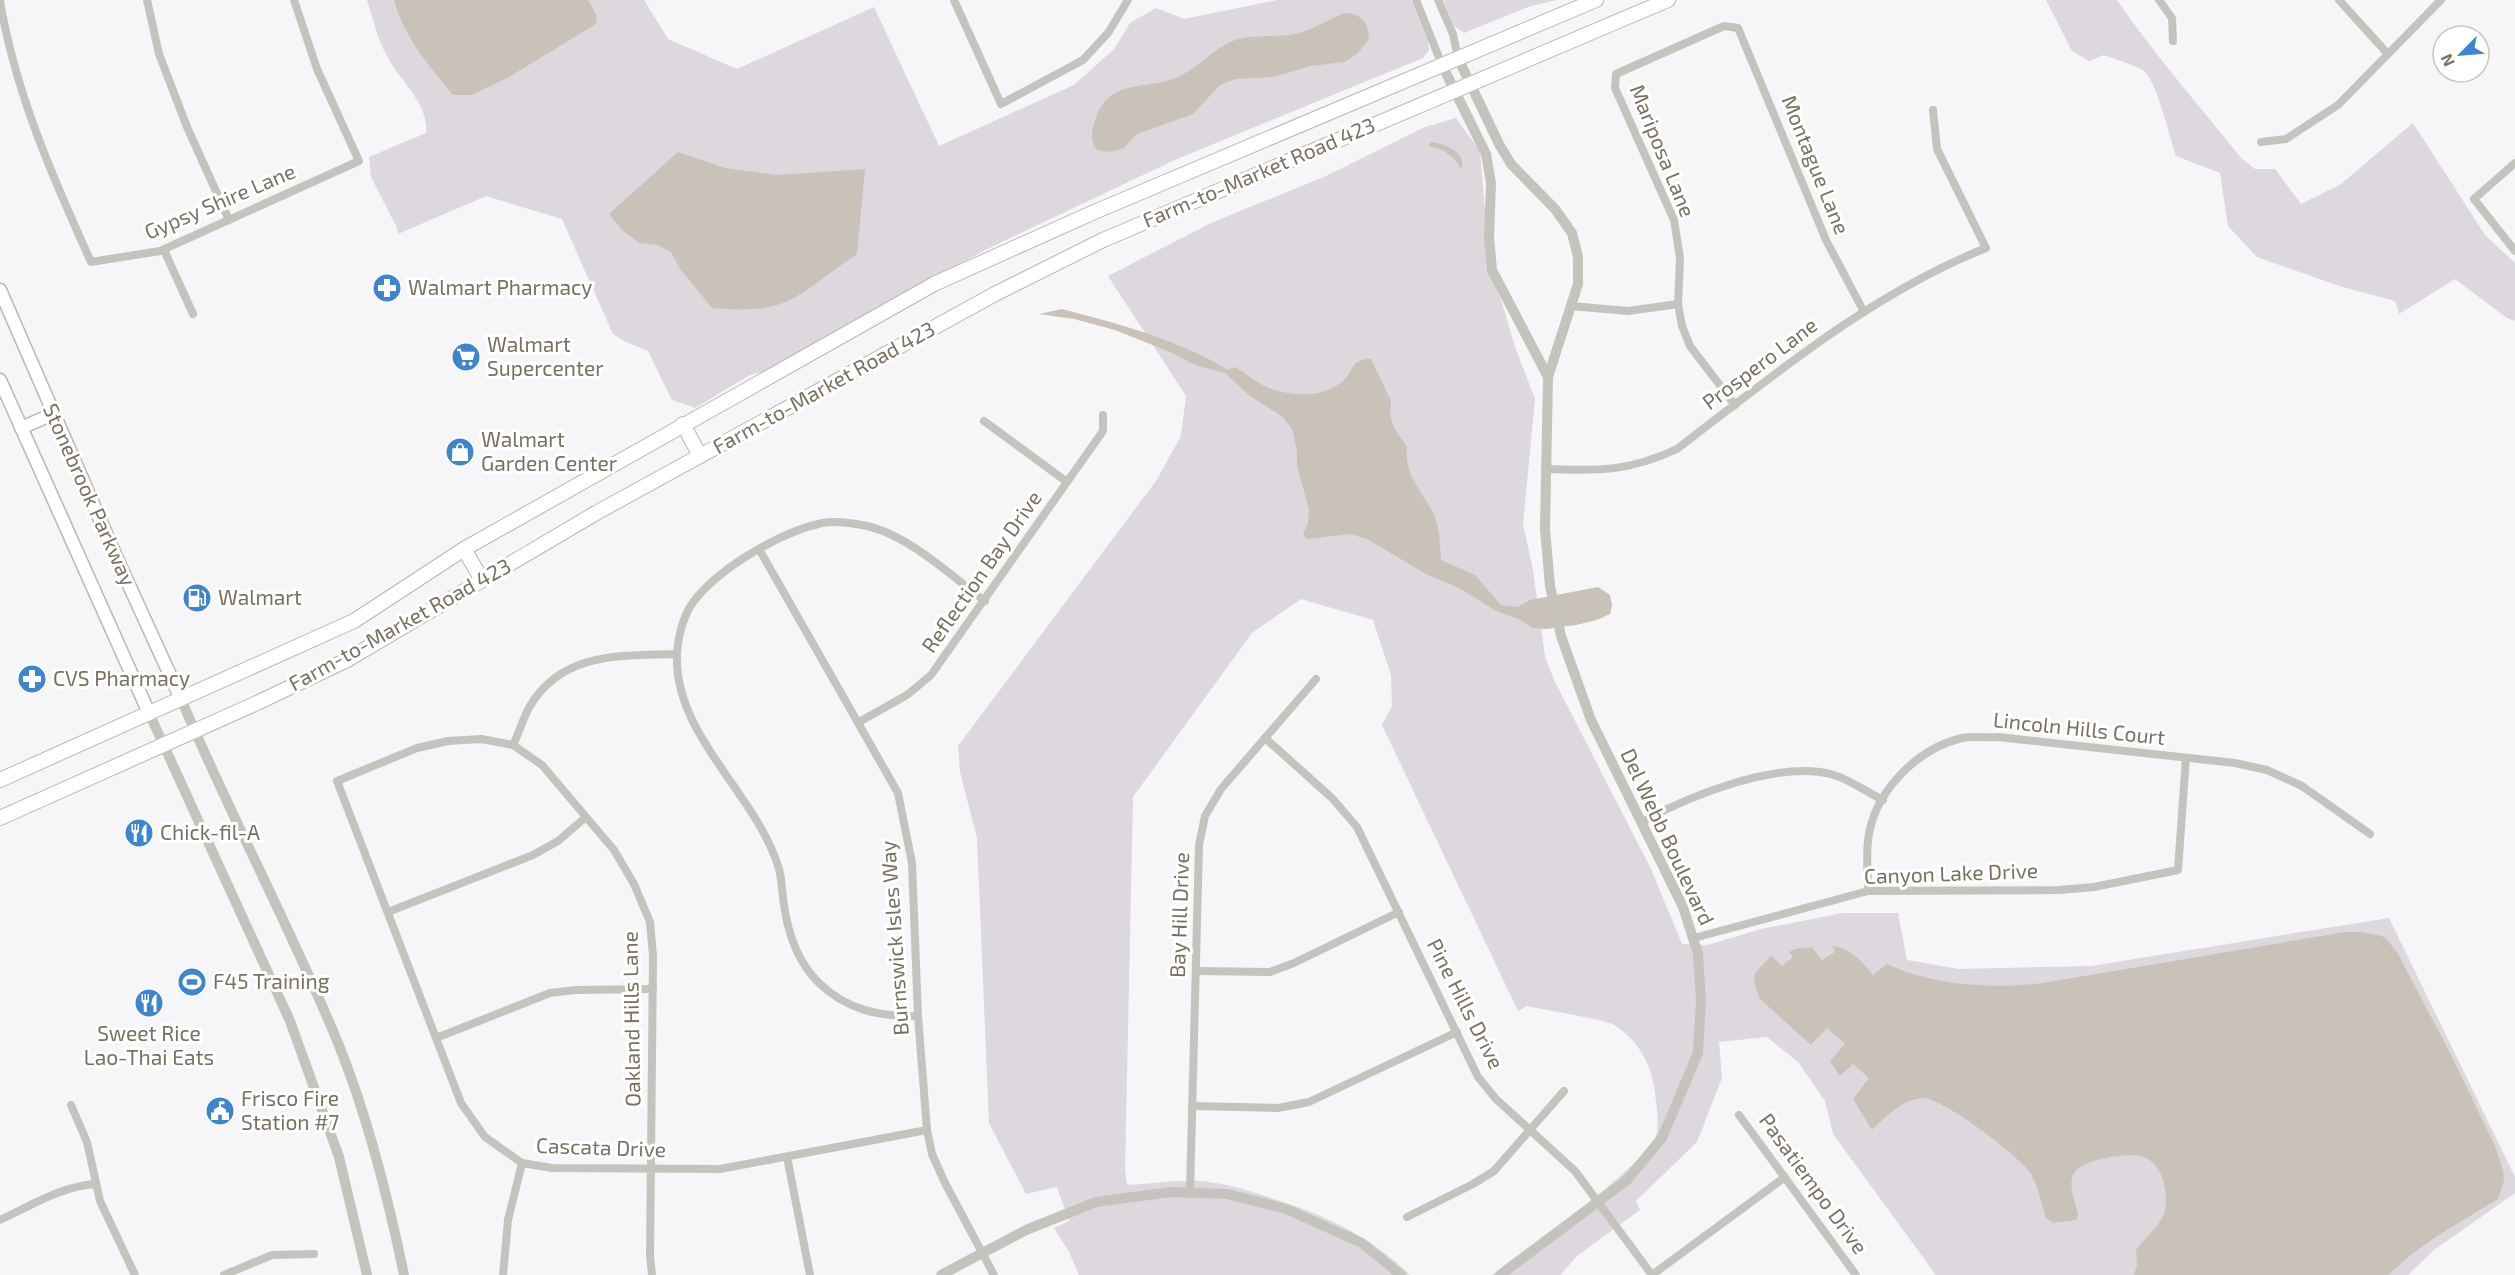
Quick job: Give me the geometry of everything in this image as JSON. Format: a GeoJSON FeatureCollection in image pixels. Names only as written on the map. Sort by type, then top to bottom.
{"type":"FeatureCollection","features":[{"type":"Feature","properties":{"kind":"main road","name":"Farm-to-Market Road 423"},"geometry":{"type":"LineString","coordinates":[[0,780],[354,621],[464,549],[934,284],[1092,213],[1596,0]]}},
{"type":"Feature","properties":{"kind":"main road","name":"Farm-to-Market Road 423"},"geometry":{"type":"LineString","coordinates":[[0,818],[347,660],[700,456],[995,294],[1103,240],[1668,0]]}},
{"type":"Feature","properties":{"kind":"main road","name":"Stonebrook Parkway"},"geometry":{"type":"LineString","coordinates":[[0,290],[181,699]]}},
{"type":"Feature","properties":{"kind":"main road","name":"Stonebrook Parkway"},"geometry":{"type":"LineString","coordinates":[[0,380],[149,713]]}},
{"type":"Feature","properties":{"kind":"main road"},"geometry":{"type":"LineString","coordinates":[[21,429],[53,414]]}},
{"type":"Feature","properties":{"kind":"main road"},"geometry":{"type":"LineString","coordinates":[[683,424],[700,456]]}},
{"type":"Feature","properties":{"kind":"main road"},"geometry":{"type":"LineString","coordinates":[[464,549],[482,580]]}},
{"type":"Feature","properties":{"kind":"street"},"geometry":{"type":"LineString","coordinates":[[147,0],[159,54],[187,127],[229,220]]}},
{"type":"Feature","properties":{"kind":"street","name":"Gypsy Shire Lane"},"geometry":{"type":"LineString","coordinates":[[0,1],[23,96],[57,186],[91,262],[164,250],[359,161],[317,69],[294,0]]}},
{"type":"Feature","properties":{"kind":"street"},"geometry":{"type":"LineString","coordinates":[[954,0],[1001,105],[1083,60],[1108,33],[1128,0]]}},
{"type":"Feature","properties":{"kind":"street","name":"Del Webb Boulevard"},"geometry":{"type":"LineString","coordinates":[[1416,0],[1442,65],[1486,154],[1491,183],[1489,237],[1492,270],[1548,377]]}},
{"type":"Feature","properties":{"kind":"street","name":"Del Webb Boulevard"},"geometry":{"type":"LineString","coordinates":[[1438,0],[1453,35],[1458,58],[1512,164],[1555,209],[1572,233],[1578,257],[1578,284],[1548,377],[1545,529],[1550,586],[1561,636],[1590,720],[1683,907],[1698,954],[1701,1001],[1698,1053],[1662,1138],[1627,1180],[1500,1275]]}},
{"type":"Feature","properties":{"kind":"street"},"geometry":{"type":"LineString","coordinates":[[2159,0],[2172,18],[2173,41]]}},
{"type":"Feature","properties":{"kind":"street"},"geometry":{"type":"LineString","coordinates":[[2339,0],[2387,53]]}},
{"type":"Feature","properties":{"kind":"street"},"geometry":{"type":"LineString","coordinates":[[2261,142],[2286,139],[2338,105],[2441,0]]}},
{"type":"Feature","properties":{"kind":"street","name":"Montague Lane"},"geometry":{"type":"LineString","coordinates":[[1616,74],[1724,26],[1738,28],[1826,240],[1864,312]]}},
{"type":"Feature","properties":{"kind":"street","name":"Mariposa Lane"},"geometry":{"type":"LineString","coordinates":[[1616,74],[1615,88],[1674,220],[1680,258],[1678,304],[1682,326],[1690,346],[1735,405]]}},
{"type":"Feature","properties":{"kind":"street","name":"Prospero Lane"},"geometry":{"type":"LineString","coordinates":[[1545,469],[1602,471],[1653,460],[1677,449],[1800,354],[1864,312],[1941,269],[1986,248],[1937,148],[1934,110]]}},
{"type":"Feature","properties":{"kind":"street"},"geometry":{"type":"LineString","coordinates":[[2515,163],[2474,199],[2515,251]]}},
{"type":"Feature","properties":{"kind":"street"},"geometry":{"type":"LineString","coordinates":[[164,250],[193,315]]}},
{"type":"Feature","properties":{"kind":"street"},"geometry":{"type":"LineString","coordinates":[[1571,306],[1628,311],[1678,304]]}},
{"type":"Feature","properties":{"kind":"street","name":"Reflection Bay Drive"},"geometry":{"type":"LineString","coordinates":[[859,722],[907,696],[931,675],[1103,430],[1103,415]]}},
{"type":"Feature","properties":{"kind":"street"},"geometry":{"type":"LineString","coordinates":[[984,422],[1067,482]]}},
{"type":"Feature","properties":{"kind":"street"},"geometry":{"type":"LineString","coordinates":[[918,1016],[889,1016],[871,1013],[842,1002],[818,982],[801,960],[789,934],[779,870],[764,834],[693,721],[680,690],[677,654],[682,622],[697,597],[717,578],[759,549],[796,531],[824,522],[862,525],[885,531],[906,543],[984,601]]}},
{"type":"Feature","properties":{"kind":"street","name":"Burnswick Isles Way"},"geometry":{"type":"LineString","coordinates":[[759,549],[898,793],[912,863],[918,1016],[927,1130],[933,1154],[945,1183],[994,1275]]}},
{"type":"Feature","properties":{"kind":"street"},"geometry":{"type":"LineString","coordinates":[[513,745],[530,706],[550,682],[574,667],[602,657],[677,654]]}},
{"type":"Feature","properties":{"kind":"street","name":"Bay Hill Drive"},"geometry":{"type":"LineString","coordinates":[[1190,1192],[1199,845],[1204,816],[1221,789],[1316,679]]}},
{"type":"Feature","properties":{"kind":"street"},"geometry":{"type":"LineString","coordinates":[[181,699],[307,970],[339,1045],[386,1194],[404,1275]]}},
{"type":"Feature","properties":{"kind":"street"},"geometry":{"type":"LineString","coordinates":[[149,713],[290,1020],[339,1157],[367,1275]]}},
{"type":"Feature","properties":{"kind":"street","name":"Lincoln Hills Court"},"geometry":{"type":"LineString","coordinates":[[1868,891],[1868,841],[1876,810],[1901,774],[1929,750],[1963,738],[1998,737],[2235,763],[2268,770],[2302,786],[2370,834]]}},
{"type":"Feature","properties":{"kind":"street","name":"Pine Hills Drive"},"geometry":{"type":"LineString","coordinates":[[1265,738],[1332,798],[1357,827],[1478,1077],[1496,1099],[1575,1171],[1652,1275]]}},
{"type":"Feature","properties":{"kind":"street","name":"Oakland Hills Lane"},"geometry":{"type":"LineString","coordinates":[[337,781],[417,748],[448,741],[482,739],[513,745],[542,765],[614,850],[634,884],[650,922],[653,957],[650,1256],[652,1275]]}},
{"type":"Feature","properties":{"kind":"street","name":"Canyon Lake Drive"},"geometry":{"type":"LineString","coordinates":[[1694,938],[1868,891],[2059,890],[2094,887],[2178,870],[2186,758]]}},
{"type":"Feature","properties":{"kind":"street"},"geometry":{"type":"LineString","coordinates":[[1642,822],[1707,791],[1767,776],[1802,771],[1834,775],[1883,800]]}},
{"type":"Feature","properties":{"kind":"street","name":"Cascata Drive"},"geometry":{"type":"LineString","coordinates":[[337,781],[460,1103],[485,1137],[522,1163],[552,1168],[720,1169],[927,1130]]}},
{"type":"Feature","properties":{"kind":"street"},"geometry":{"type":"LineString","coordinates":[[388,912],[533,855],[558,841],[586,817]]}},
{"type":"Feature","properties":{"kind":"street"},"geometry":{"type":"LineString","coordinates":[[1196,971],[1270,972],[1294,963],[1399,912]]}},
{"type":"Feature","properties":{"kind":"street"},"geometry":{"type":"LineString","coordinates":[[436,1038],[550,993],[576,990],[653,989]]}},
{"type":"Feature","properties":{"kind":"street"},"geometry":{"type":"LineString","coordinates":[[1192,1106],[1278,1108],[1309,1102],[1457,1032]]}},
{"type":"Feature","properties":{"kind":"street"},"geometry":{"type":"LineString","coordinates":[[1407,1217],[1494,1171],[1564,1091]]}},
{"type":"Feature","properties":{"kind":"street"},"geometry":{"type":"LineString","coordinates":[[71,1105],[87,1142],[100,1201],[135,1275]]}},
{"type":"Feature","properties":{"kind":"street","name":"Pasatiempo Drive"},"geometry":{"type":"LineString","coordinates":[[1739,1115],[1857,1275]]}},
{"type":"Feature","properties":{"kind":"street"},"geometry":{"type":"LineString","coordinates":[[787,1157],[810,1275]]}},
{"type":"Feature","properties":{"kind":"street"},"geometry":{"type":"LineString","coordinates":[[502,1275],[508,1221],[522,1163]]}},
{"type":"Feature","properties":{"kind":"street"},"geometry":{"type":"LineString","coordinates":[[1652,1275],[1785,1178]]}},
{"type":"Feature","properties":{"kind":"street"},"geometry":{"type":"LineString","coordinates":[[0,1220],[59,1192],[79,1185],[95,1184]]}},
{"type":"Feature","properties":{"kind":"street"},"geometry":{"type":"LineString","coordinates":[[941,1275],[1026,1230],[1096,1202],[1171,1192],[1190,1192],[1227,1194],[1286,1209],[1315,1220],[1362,1243],[1401,1275]]}},
{"type":"Feature","properties":{"kind":"street"},"geometry":{"type":"LineString","coordinates":[[224,1275],[272,1255],[314,1254]]}},
{"type":"Feature","properties":{"kind":"shaded area"},"geometry":{"type":"Polygon","coordinates":[[[367,0],[644,0],[668,39],[737,69],[874,7],[939,146],[1074,85],[1114,49],[1130,23],[1156,8],[1184,19],[1277,0],[1411,0],[1428,41],[1429,50],[1423,58],[1177,159],[983,251],[766,371],[750,375],[695,408],[672,400],[648,351],[613,334],[562,219],[486,196],[398,234],[371,177],[369,157],[426,133],[426,122],[419,103],[384,51],[367,0]]]}},
{"type":"Feature","properties":{"kind":"shaded area"},"geometry":{"type":"Polygon","coordinates":[[[394,0],[588,0],[597,16],[596,24],[507,78],[472,95],[453,95],[426,62],[411,39],[398,14],[394,0]]]}},
{"type":"Feature","properties":{"kind":"shaded area"},"geometry":{"type":"Polygon","coordinates":[[[1443,0],[1557,0],[1528,7],[1464,33],[1454,26],[1443,0]]]}},
{"type":"Feature","properties":{"kind":"shaded area"},"geometry":{"type":"Polygon","coordinates":[[[2046,0],[2117,0],[2162,61],[2242,159],[2255,169],[2275,169],[2301,204],[2341,184],[2413,123],[2485,235],[2515,263],[2515,321],[2507,318],[2455,279],[2399,314],[2395,301],[2339,286],[2257,257],[2228,226],[2220,173],[2176,156],[2154,86],[2149,77],[2144,71],[2104,55],[2089,61],[2072,51],[2046,0]]]}},
{"type":"Feature","properties":{"kind":"shaded area"},"geometry":{"type":"Polygon","coordinates":[[[1345,13],[1356,15],[1363,20],[1369,39],[1357,54],[1344,62],[1311,66],[1273,77],[1235,79],[1220,85],[1193,114],[1137,134],[1124,148],[1110,152],[1097,150],[1092,140],[1095,121],[1101,107],[1119,91],[1178,77],[1227,43],[1235,40],[1295,34],[1345,13]]]}},
{"type":"Feature","properties":{"kind":"shaded area"},"geometry":{"type":"Polygon","coordinates":[[[1456,118],[1480,151],[1487,235],[1500,296],[1515,347],[1535,399],[1523,524],[1533,570],[1545,657],[1555,682],[1651,869],[1682,944],[1708,945],[1761,929],[1843,913],[1898,913],[1907,960],[1959,969],[2091,966],[2389,918],[2515,1177],[2515,1193],[2434,1250],[2408,1275],[1936,1275],[1833,1134],[1825,1101],[1798,1062],[1767,1037],[1719,1042],[1722,1078],[1697,1142],[1636,1201],[1640,1210],[1577,1256],[1560,1275],[1492,1275],[1610,1185],[1650,1146],[1658,1127],[1652,1078],[1637,1045],[1624,1032],[1610,1023],[1527,1006],[1518,1011],[1382,725],[1392,706],[1391,675],[1373,620],[1301,599],[1252,633],[1133,797],[1125,1169],[1127,1185],[1200,1181],[1254,1192],[1328,1219],[1345,1228],[1379,1248],[1410,1275],[1079,1275],[1069,1252],[1054,1228],[1069,1221],[1057,1187],[1026,1194],[989,1123],[977,838],[960,772],[958,746],[1156,481],[1181,436],[1186,396],[1108,276],[1211,223],[1326,176],[1425,127],[1456,118]]]}},
{"type":"Feature","properties":{"kind":"shaded area"},"geometry":{"type":"Polygon","coordinates":[[[1431,142],[1454,150],[1461,158],[1461,170],[1457,162],[1448,154],[1438,148],[1428,147],[1431,142]]]}},
{"type":"Feature","properties":{"kind":"shaded area"},"geometry":{"type":"Polygon","coordinates":[[[678,152],[725,168],[777,175],[865,169],[857,254],[798,296],[777,305],[744,310],[712,308],[681,270],[671,252],[658,245],[639,243],[622,230],[609,214],[678,152]]]}},
{"type":"Feature","properties":{"kind":"shaded area"},"geometry":{"type":"Polygon","coordinates":[[[1062,309],[1168,341],[1228,370],[1235,367],[1263,385],[1287,393],[1307,394],[1327,391],[1344,380],[1356,363],[1364,359],[1371,359],[1391,401],[1390,414],[1394,428],[1407,447],[1411,476],[1435,517],[1441,560],[1475,575],[1501,605],[1518,607],[1530,600],[1598,587],[1610,595],[1612,605],[1610,614],[1576,625],[1546,629],[1532,628],[1519,619],[1496,611],[1461,589],[1426,574],[1367,539],[1350,534],[1307,539],[1303,534],[1308,523],[1309,509],[1297,466],[1293,431],[1283,417],[1250,396],[1225,373],[1195,365],[1170,352],[1115,330],[1074,319],[1039,314],[1062,309]]]}},
{"type":"Feature","properties":{"kind":"shaded area"},"geometry":{"type":"Polygon","coordinates":[[[2346,932],[2362,932],[2386,938],[2398,954],[2451,1055],[2495,1146],[2503,1171],[2504,1181],[2498,1199],[2437,1236],[2388,1275],[2134,1275],[2137,1265],[2136,1250],[2161,1220],[2166,1203],[2162,1178],[2154,1164],[2148,1159],[2134,1155],[2114,1156],[2093,1161],[2077,1169],[2071,1185],[2078,1215],[2076,1220],[2053,1223],[2046,1218],[2036,1184],[2024,1166],[1980,1129],[1946,1107],[1932,1100],[1915,1099],[1895,1110],[1872,1130],[1853,1099],[1869,1078],[1853,1064],[1840,1076],[1830,1061],[1845,1044],[1827,1028],[1811,1045],[1759,998],[1754,981],[1755,973],[1771,956],[1782,966],[1793,957],[1789,952],[1812,947],[1822,960],[1835,952],[1832,946],[1845,949],[1873,975],[1887,964],[1945,981],[2009,986],[2049,982],[2346,932]]]}},
{"type":"Feature","properties":{"kind":"place","name":"Walmart Pharmacy"},"geometry":{"type":"Point","coordinates":[387,288]}},
{"type":"Feature","properties":{"kind":"place","name":"Walmart Supercenter"},"geometry":{"type":"Point","coordinates":[466,357]}},
{"type":"Feature","properties":{"kind":"place","name":"Walmart Garden Center"},"geometry":{"type":"Point","coordinates":[460,452]}},
{"type":"Feature","properties":{"kind":"place","name":"Walmart"},"geometry":{"type":"Point","coordinates":[197,598]}},
{"type":"Feature","properties":{"kind":"place","name":"CVS Pharmacy"},"geometry":{"type":"Point","coordinates":[32,679]}},
{"type":"Feature","properties":{"kind":"place","name":"Chick-fil-A"},"geometry":{"type":"Point","coordinates":[139,833]}},
{"type":"Feature","properties":{"kind":"place","name":"F45 Training"},"geometry":{"type":"Point","coordinates":[192,982]}},
{"type":"Feature","properties":{"kind":"place","name":"Sweet Rice Lao-Thai Eats"},"geometry":{"type":"Point","coordinates":[149,1003]}},
{"type":"Feature","properties":{"kind":"place","name":"Frisco Fire Station #7"},"geometry":{"type":"Point","coordinates":[220,1111]}}]}
